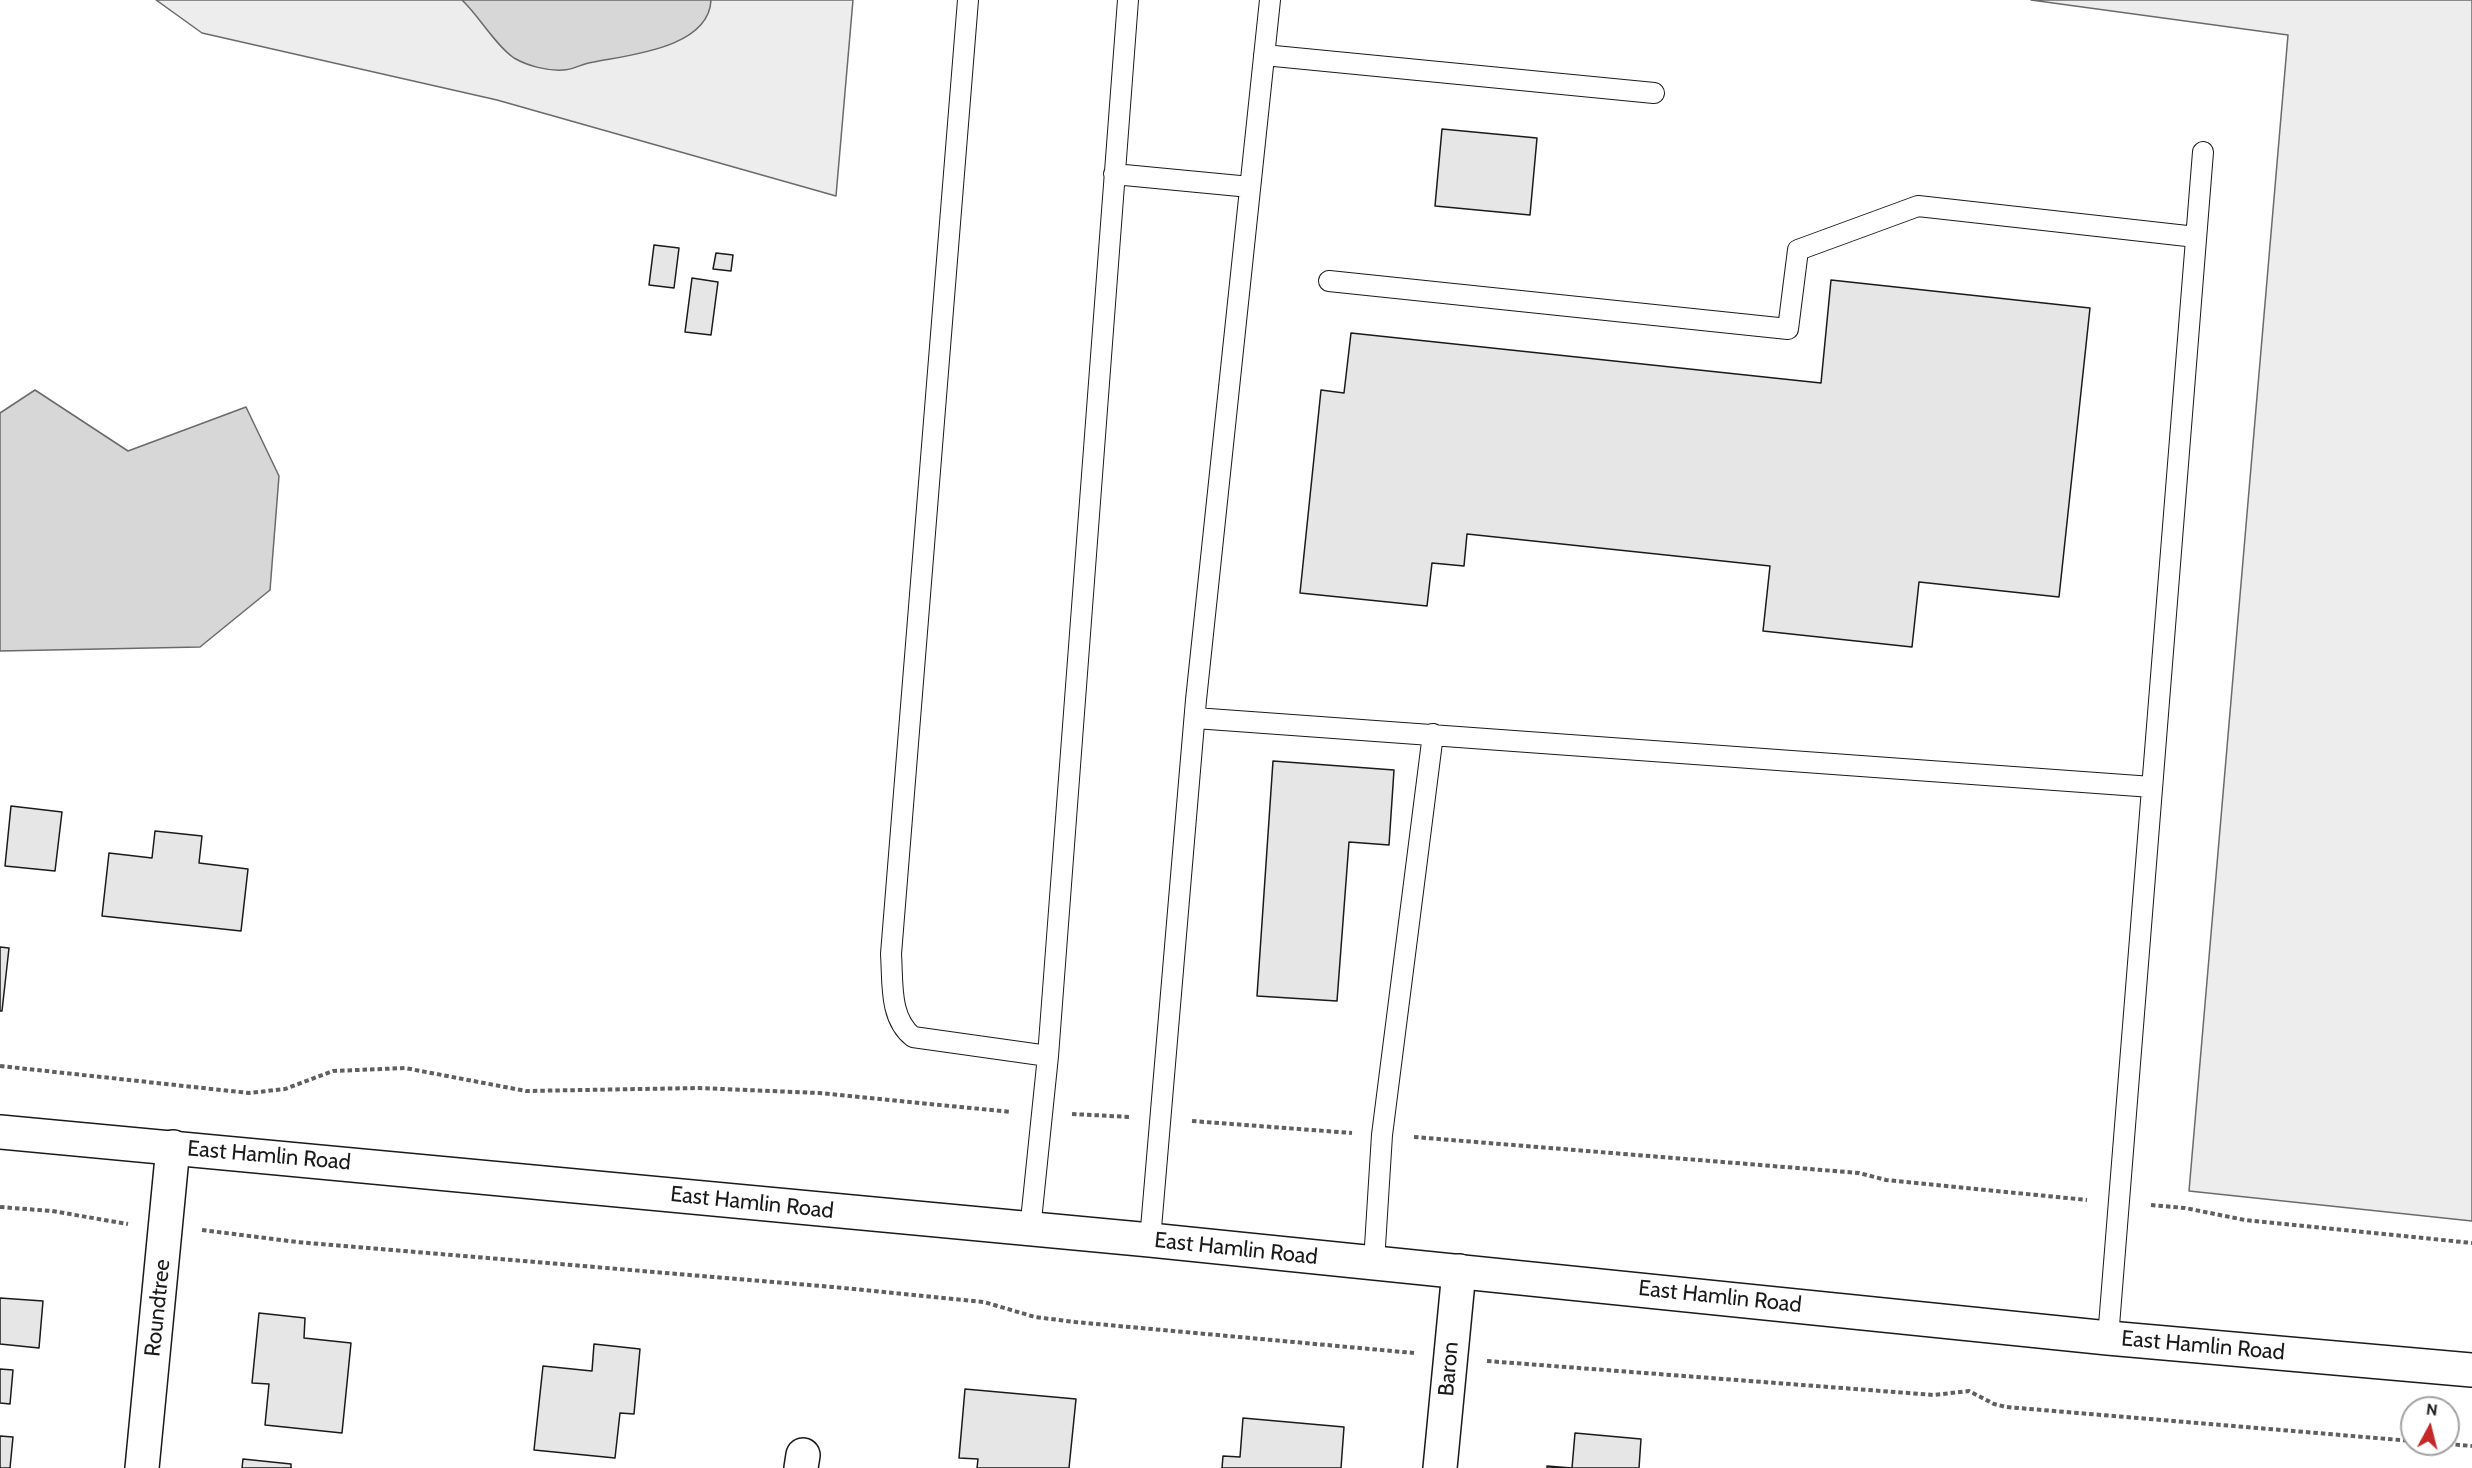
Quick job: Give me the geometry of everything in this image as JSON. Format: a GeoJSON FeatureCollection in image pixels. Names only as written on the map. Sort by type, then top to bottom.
{"type":"FeatureCollection","features":[{"type":"Feature","properties":{"kind":"street","name":"East Hamlin Road"},"geometry":{"type":"LineString","coordinates":[[0,1132],[1459,1270],[2108,1338],[2472,1370]]}},
{"type":"Feature","properties":{"kind":"street","name":"Roundtree"},"geometry":{"type":"LineString","coordinates":[[142,1468],[173,1147]]}},
{"type":"Feature","properties":{"kind":"street","name":"Baron"},"geometry":{"type":"LineString","coordinates":[[1440,1468],[1459,1270]]}},
{"type":"Feature","properties":{"kind":"lane"},"geometry":{"type":"LineString","coordinates":[[968,0],[891,954],[895,1010],[902,1029],[913,1037],[1048,1056]]}},
{"type":"Feature","properties":{"kind":"lane"},"geometry":{"type":"LineString","coordinates":[[1030,1230],[1048,1056],[1128,0]]}},
{"type":"Feature","properties":{"kind":"lane"},"geometry":{"type":"LineString","coordinates":[[1150,1240],[1195,718],[1270,0]]}},
{"type":"Feature","properties":{"kind":"lane"},"geometry":{"type":"LineString","coordinates":[[1264,55],[1654,93]]}},
{"type":"Feature","properties":{"kind":"lane"},"geometry":{"type":"LineString","coordinates":[[2108,1338],[2203,152]]}},
{"type":"Feature","properties":{"kind":"lane"},"geometry":{"type":"LineString","coordinates":[[1114,174],[1250,187]]}},
{"type":"Feature","properties":{"kind":"lane"},"geometry":{"type":"LineString","coordinates":[[1329,281],[1788,329],[1798,250],[1918,206],[2196,237]]}},
{"type":"Feature","properties":{"kind":"lane"},"geometry":{"type":"LineString","coordinates":[[1195,718],[2152,787]]}},
{"type":"Feature","properties":{"kind":"lane"},"geometry":{"type":"LineString","coordinates":[[1374,1262],[1383,1135],[1433,734]]}},
{"type":"Feature","properties":{"kind":"path"},"geometry":{"type":"LineString","coordinates":[[0,1066],[249,1093],[285,1089],[333,1071],[405,1068],[526,1091],[698,1088],[819,1093],[1041,1114],[1132,1117]]}},
{"type":"Feature","properties":{"kind":"path"},"geometry":{"type":"LineString","coordinates":[[1192,1121],[1359,1134]]}},
{"type":"Feature","properties":{"kind":"path"},"geometry":{"type":"LineString","coordinates":[[1407,1137],[1858,1173],[1886,1180],[2087,1200]]}},
{"type":"Feature","properties":{"kind":"path"},"geometry":{"type":"LineString","coordinates":[[2153,1205],[2185,1208],[2245,1220],[2472,1243]]}},
{"type":"Feature","properties":{"kind":"path"},"geometry":{"type":"LineString","coordinates":[[0,1207],[52,1210],[126,1224]]}},
{"type":"Feature","properties":{"kind":"path"},"geometry":{"type":"LineString","coordinates":[[203,1230],[297,1242],[834,1287],[984,1302],[1035,1317],[1075,1322],[1408,1353]]}},
{"type":"Feature","properties":{"kind":"path"},"geometry":{"type":"LineString","coordinates":[[1487,1361],[1934,1395],[1969,1390],[1994,1404],[2006,1407],[2400,1440]]}},
{"type":"Feature","properties":{"kind":"shaded area"},"geometry":{"type":"Polygon","coordinates":[[[156,0],[853,0],[836,196],[497,100],[202,33],[156,0]]]}},
{"type":"Feature","properties":{"kind":"shaded area"},"geometry":{"type":"Polygon","coordinates":[[[462,0],[711,0],[707,16],[697,29],[682,39],[646,52],[567,70],[551,70],[525,63],[507,53],[462,0]]]}},
{"type":"Feature","properties":{"kind":"shaded area"},"geometry":{"type":"Polygon","coordinates":[[[2031,0],[2472,0],[2472,1221],[2189,1191],[2288,35],[2031,0]]]}},
{"type":"Feature","properties":{"kind":"shaded area"},"geometry":{"type":"Polygon","coordinates":[[[35,390],[128,451],[246,407],[279,476],[270,590],[200,647],[0,651],[0,413],[35,390]]]}},
{"type":"Feature","properties":{"kind":"building"},"geometry":{"type":"Polygon","coordinates":[[[1442,129],[1537,138],[1530,215],[1435,206],[1442,129]]]}},
{"type":"Feature","properties":{"kind":"building"},"geometry":{"type":"Polygon","coordinates":[[[654,245],[679,248],[674,288],[649,285],[654,245]]]}},
{"type":"Feature","properties":{"kind":"building"},"geometry":{"type":"Polygon","coordinates":[[[716,253],[733,255],[731,271],[713,269],[716,253]]]}},
{"type":"Feature","properties":{"kind":"building"},"geometry":{"type":"Polygon","coordinates":[[[692,278],[718,282],[711,335],[685,332],[692,278]]]}},
{"type":"Feature","properties":{"kind":"building"},"geometry":{"type":"Polygon","coordinates":[[[1831,280],[2090,308],[2059,597],[1919,582],[1912,647],[1763,631],[1770,566],[1467,534],[1464,566],[1432,563],[1427,606],[1300,593],[1321,390],[1344,393],[1351,333],[1821,383],[1831,280]]]}},
{"type":"Feature","properties":{"kind":"building"},"geometry":{"type":"Polygon","coordinates":[[[1273,761],[1394,770],[1389,845],[1349,842],[1337,1001],[1257,996],[1273,761]]]}},
{"type":"Feature","properties":{"kind":"building"},"geometry":{"type":"Polygon","coordinates":[[[11,806],[62,812],[55,871],[5,866],[11,806]]]}},
{"type":"Feature","properties":{"kind":"building"},"geometry":{"type":"Polygon","coordinates":[[[155,831],[202,836],[199,863],[248,869],[241,931],[102,916],[109,853],[152,858],[155,831]]]}},
{"type":"Feature","properties":{"kind":"building"},"geometry":{"type":"Polygon","coordinates":[[[0,947],[9,948],[2,1011],[0,1011],[0,947]]]}},
{"type":"Feature","properties":{"kind":"building"},"geometry":{"type":"Polygon","coordinates":[[[0,1298],[43,1301],[39,1348],[0,1344],[0,1298]]]}},
{"type":"Feature","properties":{"kind":"building"},"geometry":{"type":"Polygon","coordinates":[[[259,1313],[305,1318],[304,1338],[351,1343],[342,1433],[265,1425],[269,1384],[252,1383],[259,1313]]]}},
{"type":"Feature","properties":{"kind":"building"},"geometry":{"type":"Polygon","coordinates":[[[594,1344],[640,1349],[634,1414],[620,1413],[615,1458],[534,1450],[543,1366],[592,1371],[594,1344]]]}},
{"type":"Feature","properties":{"kind":"building"},"geometry":{"type":"Polygon","coordinates":[[[0,1369],[13,1370],[10,1404],[0,1403],[0,1369]]]}},
{"type":"Feature","properties":{"kind":"building"},"geometry":{"type":"Polygon","coordinates":[[[965,1389],[1076,1399],[1069,1468],[977,1468],[978,1459],[959,1458],[965,1389]]]}},
{"type":"Feature","properties":{"kind":"building"},"geometry":{"type":"Polygon","coordinates":[[[1243,1418],[1344,1427],[1341,1468],[1222,1468],[1223,1456],[1240,1457],[1243,1418]]]}},
{"type":"Feature","properties":{"kind":"building"},"geometry":{"type":"Polygon","coordinates":[[[1575,1433],[1641,1439],[1639,1468],[1572,1468],[1575,1433]]]}},
{"type":"Feature","properties":{"kind":"building"},"geometry":{"type":"Polygon","coordinates":[[[0,1436],[13,1437],[10,1468],[0,1468],[0,1436]]]}},
{"type":"Feature","properties":{"kind":"building"},"geometry":{"type":"Polygon","coordinates":[[[243,1459],[291,1464],[291,1468],[242,1468],[243,1459]]]}},
{"type":"Feature","properties":{"kind":"building"},"geometry":{"type":"Polygon","coordinates":[[[1547,1466],[1572,1468],[1547,1468],[1547,1466]]]}}]}
